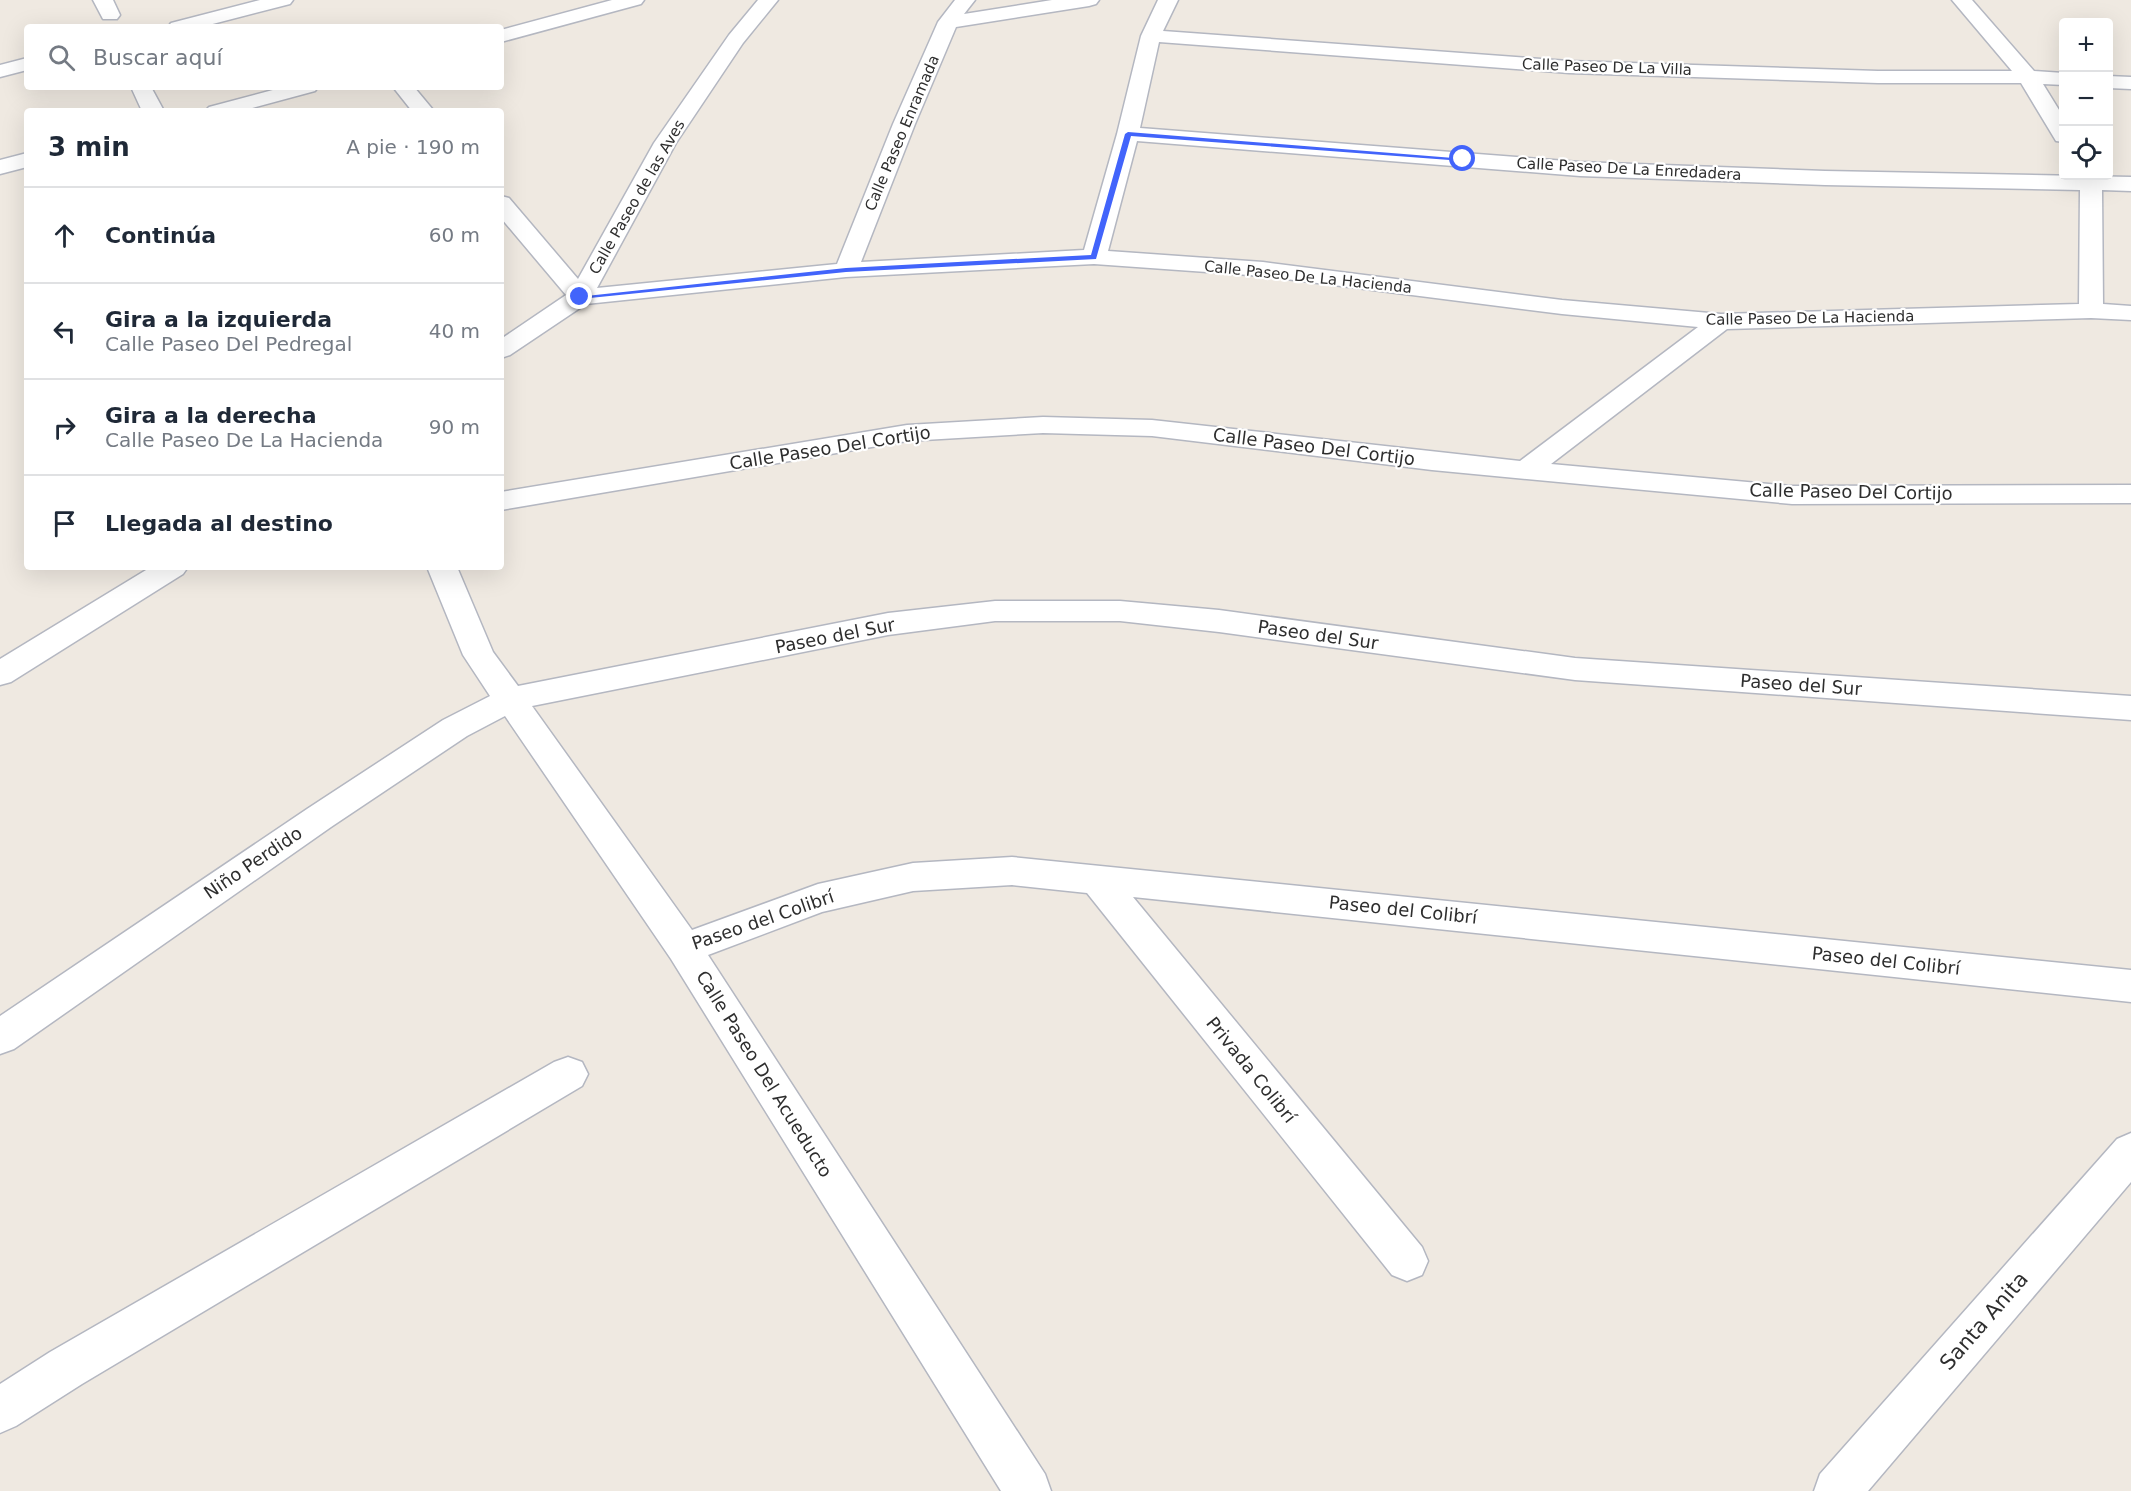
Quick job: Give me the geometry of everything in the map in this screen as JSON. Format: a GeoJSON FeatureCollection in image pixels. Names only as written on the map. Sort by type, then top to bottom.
{"type":"FeatureCollection","features":[{"type":"Feature","properties":{"kind":"street"},"geometry":{"type":"LineString","coordinates":[[190,24],[283,0]]}},
{"type":"Feature","properties":{"kind":"street"},"geometry":{"type":"LineString","coordinates":[[504,35],[634,0]]}},
{"type":"Feature","properties":{"kind":"street","name":"Calle Paseo de las Aves"},"geometry":{"type":"LineString","coordinates":[[504,207],[580,297],[665,143],[736,39],[768,0]]}},
{"type":"Feature","properties":{"kind":"street","name":"Calle Paseo Enramada"},"geometry":{"type":"LineString","coordinates":[[846,270],[904,124],[948,22],[965,0]]}},
{"type":"Feature","properties":{"kind":"street"},"geometry":{"type":"LineString","coordinates":[[948,22],[1089,0]]}},
{"type":"Feature","properties":{"kind":"street"},"geometry":{"type":"LineString","coordinates":[[1094,257],[1128,134],[1151,36],[1168,0]]}},
{"type":"Feature","properties":{"kind":"street"},"geometry":{"type":"LineString","coordinates":[[1962,0],[2028,76],[2059,128]]}},
{"type":"Feature","properties":{"kind":"street","name":"Calle Paseo De La Villa"},"geometry":{"type":"LineString","coordinates":[[1151,36],[1569,67],[1878,77],[2028,76],[2059,79]]}},
{"type":"Feature","properties":{"kind":"street"},"geometry":{"type":"LineString","coordinates":[[0,71],[24,65]]}},
{"type":"Feature","properties":{"kind":"street"},"geometry":{"type":"LineString","coordinates":[[2113,82],[2131,83]]}},
{"type":"Feature","properties":{"kind":"street"},"geometry":{"type":"LineString","coordinates":[[142,90],[152,108]]}},
{"type":"Feature","properties":{"kind":"street"},"geometry":{"type":"LineString","coordinates":[[228,108],[296,90]]}},
{"type":"Feature","properties":{"kind":"street"},"geometry":{"type":"LineString","coordinates":[[406,90],[420,108]]}},
{"type":"Feature","properties":{"kind":"street","name":"Calle Paseo De La Enredadera"},"geometry":{"type":"LineString","coordinates":[[1128,134],[1580,169],[1825,178],[2059,179]]}},
{"type":"Feature","properties":{"kind":"street"},"geometry":{"type":"LineString","coordinates":[[0,167],[24,161]]}},
{"type":"Feature","properties":{"kind":"street"},"geometry":{"type":"LineString","coordinates":[[2089,180],[2091,311]]}},
{"type":"Feature","properties":{"kind":"street","name":"Calle Paseo De La Enredadera"},"geometry":{"type":"LineString","coordinates":[[2097,180],[2131,184]]}},
{"type":"Feature","properties":{"kind":"street","name":"Calle Paseo De La Hacienda"},"geometry":{"type":"LineString","coordinates":[[504,348],[580,297],[846,270],[1094,257],[1263,269],[1562,306],[1721,322],[2091,311],[2131,313]]}},
{"type":"Feature","properties":{"kind":"street"},"geometry":{"type":"LineString","coordinates":[[1525,470],[1721,322]]}},
{"type":"Feature","properties":{"kind":"street","name":"Calle Paseo Del Cortijo"},"geometry":{"type":"LineString","coordinates":[[504,500],[907,433],[1043,425],[1152,428],[1525,470],[1792,495],[2131,494]]}},
{"type":"Feature","properties":{"kind":"street"},"geometry":{"type":"LineString","coordinates":[[0,674],[168,570]]}},
{"type":"Feature","properties":{"kind":"street","name":"Calle Paseo Del Acueducto"},"geometry":{"type":"LineString","coordinates":[[443,570],[478,655],[684,948],[1028,1491]]}},
{"type":"Feature","properties":{"kind":"street","name":"Paseo del Sur"},"geometry":{"type":"LineString","coordinates":[[511,699],[888,624],[995,611],[1120,611],[1219,621],[1575,669],[2131,708]]}},
{"type":"Feature","properties":{"kind":"street","name":"Niño Perdido"},"geometry":{"type":"LineString","coordinates":[[0,1037],[319,818],[455,729],[511,699]]}},
{"type":"Feature","properties":{"kind":"street","name":"Paseo del Colibrí"},"geometry":{"type":"LineString","coordinates":[[684,948],[818,898],[913,877],[1012,871],[2131,986]]}},
{"type":"Feature","properties":{"kind":"street","name":"Privada Colibrí"},"geometry":{"type":"LineString","coordinates":[[1096,878],[1407,1261]]}},
{"type":"Feature","properties":{"kind":"street"},"geometry":{"type":"LineString","coordinates":[[0,1410],[66,1368],[568,1074]]}},
{"type":"Feature","properties":{"kind":"street","name":"Santa Anita"},"geometry":{"type":"LineString","coordinates":[[1837,1491],[2131,1152]]}},
{"type":"Feature","properties":{"kind":"route"},"geometry":{"type":"LineString","coordinates":[[580,297],[846,270],[1094,257],[1128,134],[1463,159]]}}]}
